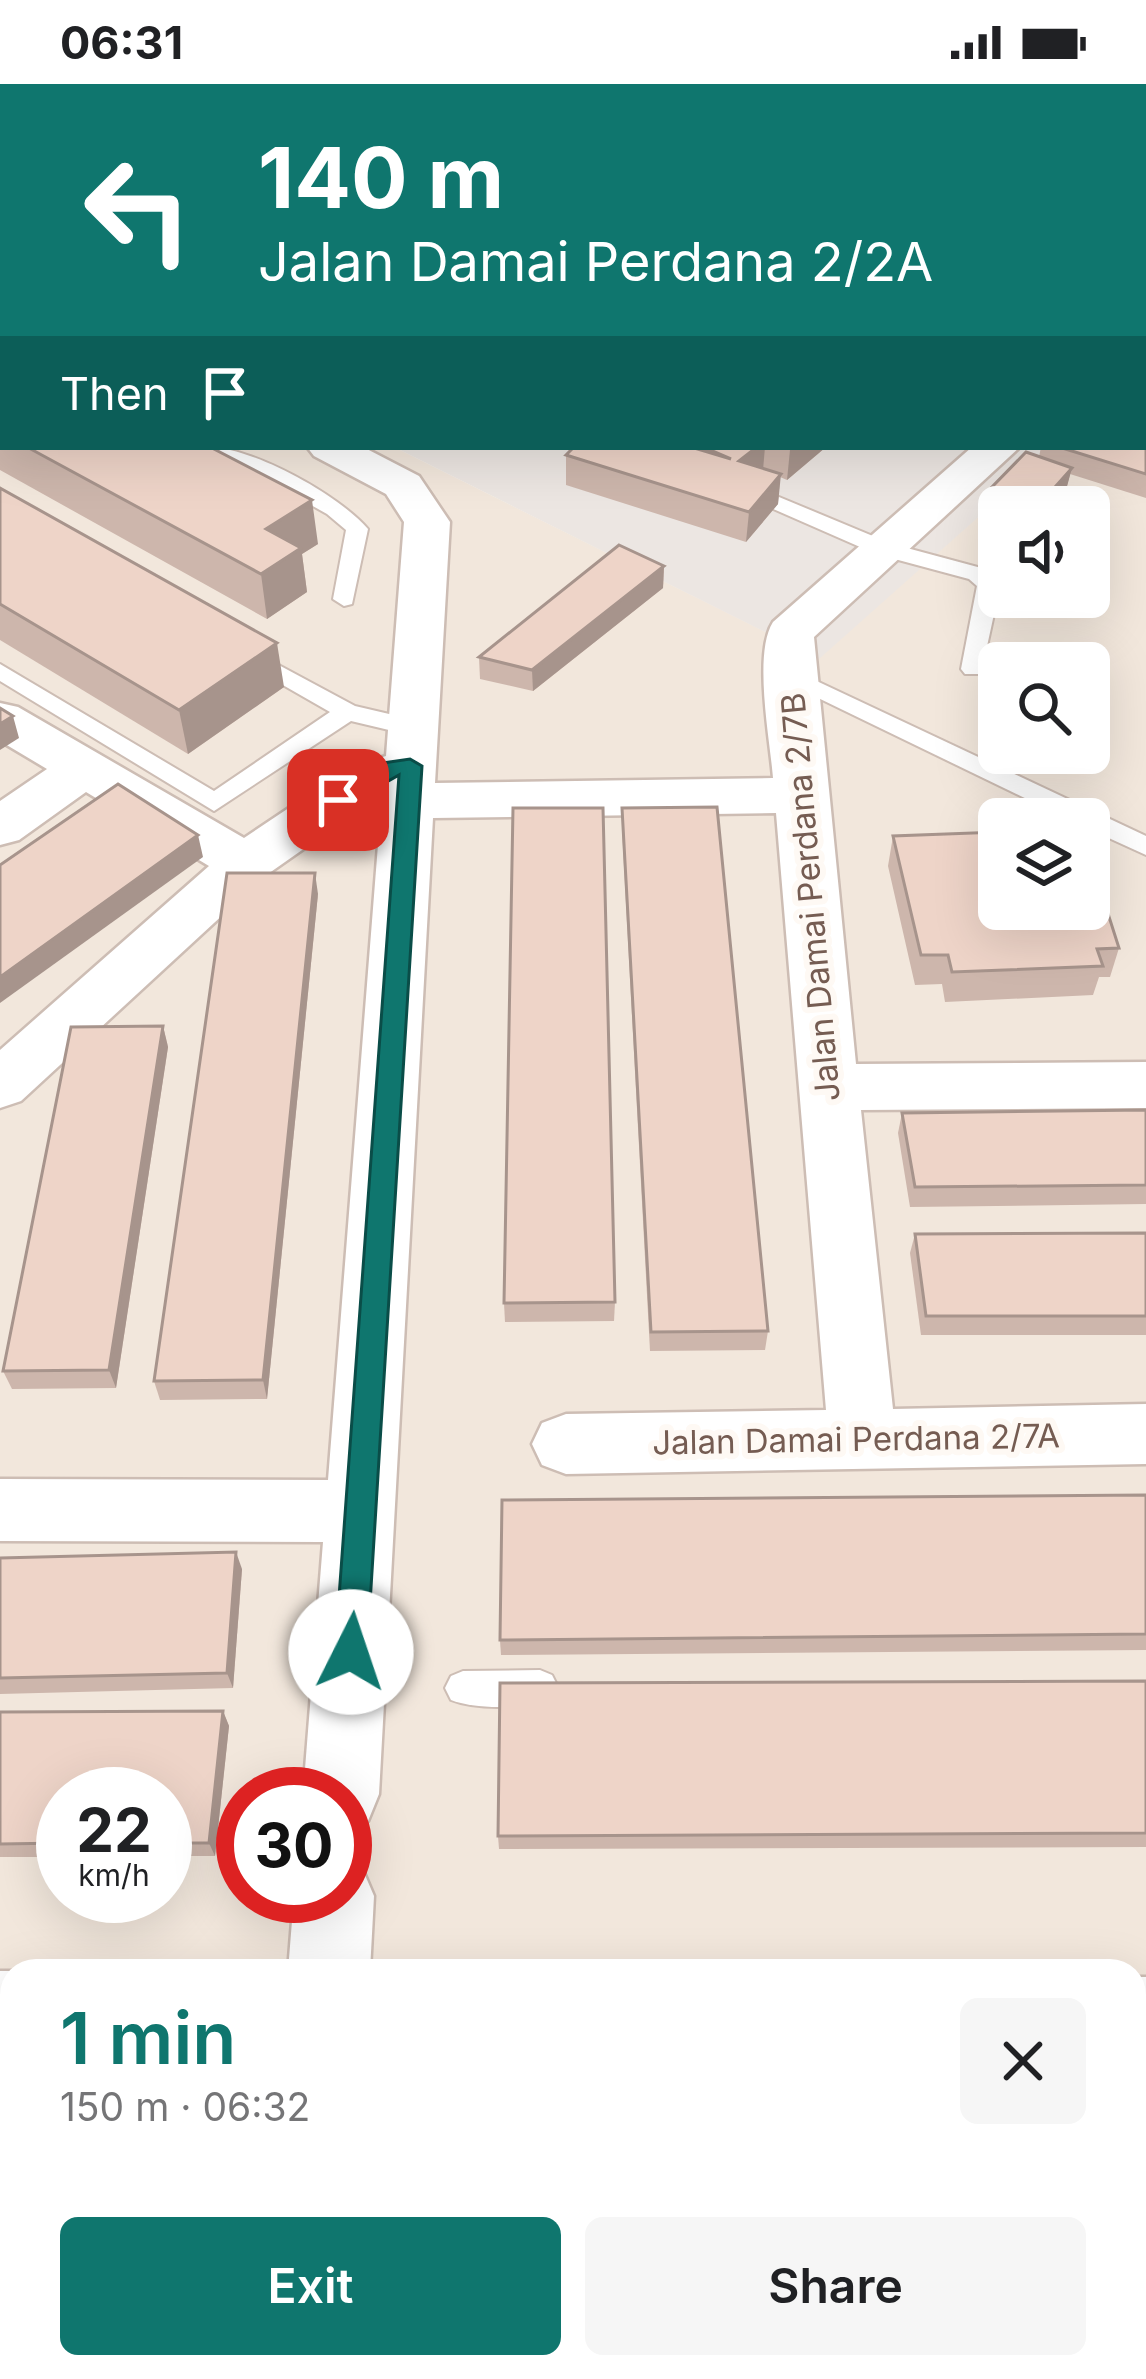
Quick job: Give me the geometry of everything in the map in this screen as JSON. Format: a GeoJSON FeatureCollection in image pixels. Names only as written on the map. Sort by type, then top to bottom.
{"type":"FeatureCollection","features":[{"type":"Feature","properties":{"kind":"street"},"geometry":{"type":"LineString","coordinates":[[335,450],[403,485],[427,522],[343,1767]]}},
{"type":"Feature","properties":{"kind":"street","name":"Jalan Damai Perdana 2/7B"},"geometry":{"type":"LineString","coordinates":[[862,1439],[789,675],[790,633],[995,450]]}},
{"type":"Feature","properties":{"kind":"street"},"geometry":{"type":"LineString","coordinates":[[0,719],[246,863]]}},
{"type":"Feature","properties":{"kind":"street"},"geometry":{"type":"LineString","coordinates":[[0,1085],[246,863],[368,779],[409,765],[800,794]]}},
{"type":"Feature","properties":{"kind":"street"},"geometry":{"type":"LineString","coordinates":[[0,827],[82,770]]}},
{"type":"Feature","properties":{"kind":"street"},"geometry":{"type":"LineString","coordinates":[[828,1087],[1146,1085]]}},
{"type":"Feature","properties":{"kind":"street","name":"Jalan Damai Perdana 2/7A"},"geometry":{"type":"LineString","coordinates":[[566,1444],[1146,1435]]}},
{"type":"Feature","properties":{"kind":"street"},"geometry":{"type":"LineString","coordinates":[[0,1510],[360,1511]]}},
{"type":"Feature","properties":{"kind":"street"},"geometry":{"type":"LineString","coordinates":[[330,1959],[332,1923]]}},
{"type":"Feature","properties":{"kind":"lane"},"geometry":{"type":"LineString","coordinates":[[224,450],[335,509],[357,530],[344,599]]}},
{"type":"Feature","properties":{"kind":"lane"},"geometry":{"type":"LineString","coordinates":[[779,503],[884,549],[977,574],[989,584],[973,669]]}},
{"type":"Feature","properties":{"kind":"lane"},"geometry":{"type":"LineString","coordinates":[[224,642],[347,712],[409,765]]}},
{"type":"Feature","properties":{"kind":"lane"},"geometry":{"type":"LineString","coordinates":[[0,671],[214,803],[347,712]]}},
{"type":"Feature","properties":{"kind":"lane"},"geometry":{"type":"LineString","coordinates":[[789,675],[1146,845]]}},
{"type":"Feature","properties":{"kind":"lane"},"geometry":{"type":"LineString","coordinates":[[463,1688],[578,1687]]}},
{"type":"Feature","properties":{"kind":"shaded area"},"geometry":{"type":"Polygon","coordinates":[[[0,450],[400,450],[818,658],[978,517],[978,618],[1110,618],[1110,486],[1013,486],[1054,450],[1146,450],[1146,1959],[0,1959],[0,450]]]}},
{"type":"Feature","properties":{"kind":"shaded area"},"geometry":{"type":"Polygon","coordinates":[[[400,450],[1054,450],[1013,486],[978,486],[978,517],[819,659],[400,450]]]}},
{"type":"Feature","properties":{"kind":"building"},"geometry":{"type":"Polygon","coordinates":[[[33,450],[216,450],[312,500],[266,529],[301,548],[261,574],[33,450]]]}},
{"type":"Feature","properties":{"kind":"building"},"geometry":{"type":"Polygon","coordinates":[[[571,450],[701,450],[731,459],[710,450],[753,450],[739,461],[781,474],[749,512],[566,455],[571,450]]]}},
{"type":"Feature","properties":{"kind":"building"},"geometry":{"type":"Polygon","coordinates":[[[1069,450],[1146,450],[1146,474],[1069,450]]]}},
{"type":"Feature","properties":{"kind":"building"},"geometry":{"type":"Polygon","coordinates":[[[1026,452],[1072,468],[1056,486],[993,486],[1026,452]]]}},
{"type":"Feature","properties":{"kind":"building"},"geometry":{"type":"Polygon","coordinates":[[[0,488],[277,643],[179,710],[0,604],[0,488]]]}},
{"type":"Feature","properties":{"kind":"building"},"geometry":{"type":"Polygon","coordinates":[[[619,545],[664,566],[532,670],[479,657],[619,545]]]}},
{"type":"Feature","properties":{"kind":"building"},"geometry":{"type":"Polygon","coordinates":[[[0,708],[13,716],[0,724],[0,708]]]}},
{"type":"Feature","properties":{"kind":"building"},"geometry":{"type":"Polygon","coordinates":[[[118,784],[198,835],[0,977],[0,865],[118,784]]]}},
{"type":"Feature","properties":{"kind":"building"},"geometry":{"type":"Polygon","coordinates":[[[717,807],[768,1331],[651,1332],[622,808],[717,807]]]}},
{"type":"Feature","properties":{"kind":"building"},"geometry":{"type":"Polygon","coordinates":[[[513,808],[603,808],[615,1302],[504,1303],[513,808]]]}},
{"type":"Feature","properties":{"kind":"building"},"geometry":{"type":"Polygon","coordinates":[[[978,833],[978,930],[1110,930],[1110,920],[1119,948],[1097,949],[1103,966],[952,972],[948,955],[921,955],[893,836],[978,833]]]}},
{"type":"Feature","properties":{"kind":"building"},"geometry":{"type":"Polygon","coordinates":[[[227,873],[315,873],[263,1380],[154,1381],[227,873]]]}},
{"type":"Feature","properties":{"kind":"building"},"geometry":{"type":"Polygon","coordinates":[[[163,1026],[109,1370],[3,1371],[71,1027],[163,1026]]]}},
{"type":"Feature","properties":{"kind":"building"},"geometry":{"type":"Polygon","coordinates":[[[1146,1110],[1146,1185],[915,1187],[902,1113],[1146,1110]]]}},
{"type":"Feature","properties":{"kind":"building"},"geometry":{"type":"Polygon","coordinates":[[[1146,1233],[1146,1316],[926,1316],[915,1234],[1146,1233]]]}},
{"type":"Feature","properties":{"kind":"building"},"geometry":{"type":"Polygon","coordinates":[[[1146,1495],[1146,1634],[500,1640],[502,1500],[1146,1495]]]}},
{"type":"Feature","properties":{"kind":"building"},"geometry":{"type":"Polygon","coordinates":[[[236,1552],[227,1673],[0,1678],[0,1558],[236,1552]]]}},
{"type":"Feature","properties":{"kind":"building"},"geometry":{"type":"Polygon","coordinates":[[[1146,1681],[1146,1833],[498,1836],[500,1683],[1146,1681]]]}},
{"type":"Feature","properties":{"kind":"building"},"geometry":{"type":"Polygon","coordinates":[[[223,1711],[209,1843],[192,1843],[192,1767],[36,1767],[36,1843],[0,1844],[0,1712],[223,1711]]]}},
{"type":"Feature","properties":{"kind":"route"},"geometry":{"type":"LineString","coordinates":[[338,800],[391,768],[410,766],[351,1652]]}}]}
